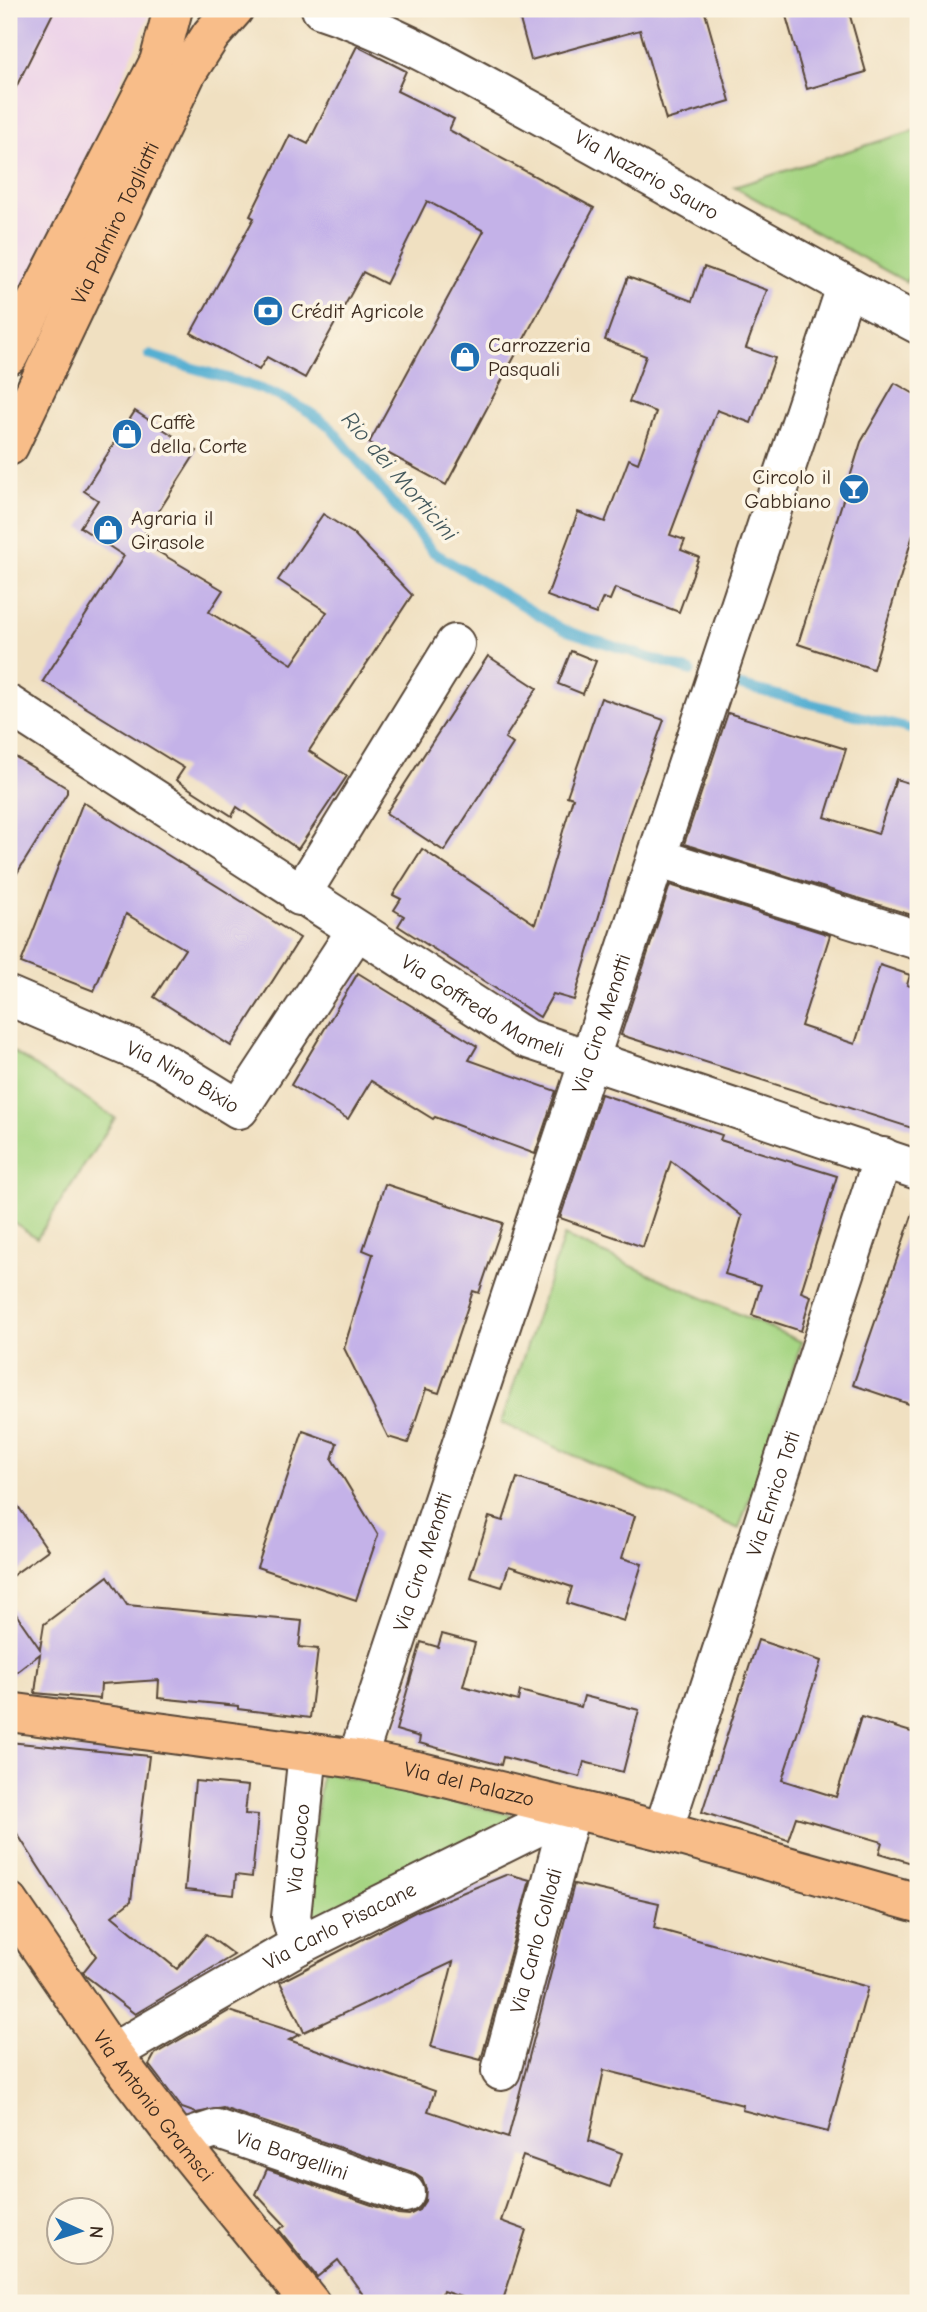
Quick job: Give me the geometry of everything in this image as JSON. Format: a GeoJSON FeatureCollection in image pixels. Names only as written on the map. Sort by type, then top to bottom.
{"type":"FeatureCollection","features":[{"type":"Feature","properties":{"kind":"main road","name":"Via Palmiro Togliatti"},"geometry":{"type":"LineString","coordinates":[[9,355],[159,62],[173,9]]}},
{"type":"Feature","properties":{"kind":"main road","name":"Via Palmiro Togliatti"},"geometry":{"type":"LineString","coordinates":[[9,446],[186,75],[211,36],[234,9]]}},
{"type":"Feature","properties":{"kind":"main road","name":"Via del Palazzo"},"geometry":{"type":"LineString","coordinates":[[9,1712],[308,1752],[417,1770],[663,1831],[918,1903]]}},
{"type":"Feature","properties":{"kind":"main road","name":"Via Antonio Gramsci"},"geometry":{"type":"LineString","coordinates":[[9,1902],[112,2053],[179,2141],[310,2303]]}},
{"type":"Feature","properties":{"kind":"street","name":"Via Nazario Sauro"},"geometry":{"type":"LineString","coordinates":[[321,9],[364,17],[659,179],[846,287],[918,324]]}},
{"type":"Feature","properties":{"kind":"street","name":"Via Ciro Menotti"},"geometry":{"type":"LineString","coordinates":[[357,1759],[846,287]]}},
{"type":"Feature","properties":{"kind":"street"},"geometry":{"type":"LineString","coordinates":[[300,896],[455,644]]}},
{"type":"Feature","properties":{"kind":"street","name":"Via Goffredo Mameli"},"geometry":{"type":"LineString","coordinates":[[9,705],[300,896],[525,1038],[918,1170]]}},
{"type":"Feature","properties":{"kind":"street"},"geometry":{"type":"LineString","coordinates":[[657,858],[918,940]]}},
{"type":"Feature","properties":{"kind":"street","name":"Via Nino Bixio"},"geometry":{"type":"LineString","coordinates":[[9,996],[161,1061],[239,1109],[356,931]]}},
{"type":"Feature","properties":{"kind":"street","name":"Via Enrico Toti"},"geometry":{"type":"LineString","coordinates":[[663,1831],[883,1157]]}},
{"type":"Feature","properties":{"kind":"street","name":"Via Cuoco"},"geometry":{"type":"LineString","coordinates":[[299,1945],[291,1917],[308,1752]]}},
{"type":"Feature","properties":{"kind":"street","name":"Via Carlo Pisacane"},"geometry":{"type":"LineString","coordinates":[[112,2053],[299,1945],[571,1810]]}},
{"type":"Feature","properties":{"kind":"street","name":"Via Carlo Collodi"},"geometry":{"type":"LineString","coordinates":[[501,2071],[571,1810]]}},
{"type":"Feature","properties":{"kind":"street","name":"Via Bargellini"},"geometry":{"type":"LineString","coordinates":[[179,2141],[216,2129],[405,2193]]}},
{"type":"Feature","properties":{"kind":"shaded area"},"geometry":{"type":"Polygon","coordinates":[[[9,9],[152,9],[25,300],[9,293],[9,9]]]}},
{"type":"Feature","properties":{"kind":"green space"},"geometry":{"type":"Polygon","coordinates":[[[918,129],[918,260],[906,282],[734,187],[918,129]]]}},
{"type":"Feature","properties":{"kind":"green space"},"geometry":{"type":"Polygon","coordinates":[[[9,1049],[115,1118],[37,1238],[9,1219],[9,1049]]]}},
{"type":"Feature","properties":{"kind":"green space"},"geometry":{"type":"Polygon","coordinates":[[[564,1236],[802,1342],[739,1529],[501,1423],[564,1236]]]}},
{"type":"Feature","properties":{"kind":"green space"},"geometry":{"type":"Polygon","coordinates":[[[322,1772],[517,1816],[303,1924],[322,1772]]]}},
{"type":"Feature","properties":{"kind":"building"},"geometry":{"type":"Polygon","coordinates":[[[9,9],[55,9],[9,101],[9,9]]]}},
{"type":"Feature","properties":{"kind":"building"},"geometry":{"type":"Polygon","coordinates":[[[517,9],[704,9],[730,101],[666,120],[640,30],[531,60],[517,9]]]}},
{"type":"Feature","properties":{"kind":"building"},"geometry":{"type":"Polygon","coordinates":[[[784,9],[848,9],[866,72],[807,89],[784,9]]]}},
{"type":"Feature","properties":{"kind":"building"},"geometry":{"type":"Polygon","coordinates":[[[357,46],[406,71],[397,91],[454,119],[449,130],[594,208],[446,485],[369,443],[484,231],[427,201],[386,284],[363,272],[305,378],[267,357],[259,370],[191,333],[254,218],[250,216],[290,135],[308,144],[357,46]]]}},
{"type":"Feature","properties":{"kind":"building"},"geometry":{"type":"Polygon","coordinates":[[[704,267],[767,290],[746,348],[775,358],[751,423],[717,410],[670,535],[685,540],[681,550],[699,557],[679,612],[615,588],[610,600],[603,598],[596,614],[547,596],[578,512],[605,522],[629,459],[638,463],[656,412],[629,402],[646,356],[605,340],[628,277],[692,301],[704,267]]]}},
{"type":"Feature","properties":{"kind":"building"},"geometry":{"type":"Polygon","coordinates":[[[895,383],[918,396],[918,518],[873,669],[798,644],[861,442],[895,383]]]}},
{"type":"Feature","properties":{"kind":"building"},"geometry":{"type":"Polygon","coordinates":[[[135,411],[197,451],[140,541],[223,590],[209,612],[292,664],[327,612],[278,580],[323,514],[354,534],[412,595],[309,751],[347,776],[298,849],[237,807],[232,816],[176,780],[184,768],[43,681],[124,556],[80,527],[98,500],[84,491],[135,411]]]}},
{"type":"Feature","properties":{"kind":"building"},"geometry":{"type":"Polygon","coordinates":[[[571,651],[596,661],[583,694],[558,684],[571,651]]]}},
{"type":"Feature","properties":{"kind":"building"},"geometry":{"type":"Polygon","coordinates":[[[488,656],[537,688],[505,738],[513,744],[444,851],[386,813],[488,656]]]}},
{"type":"Feature","properties":{"kind":"building"},"geometry":{"type":"Polygon","coordinates":[[[601,698],[664,720],[628,818],[574,1000],[553,994],[540,1017],[398,926],[404,916],[394,910],[401,899],[393,895],[422,849],[535,924],[573,798],[567,796],[601,698]]]}},
{"type":"Feature","properties":{"kind":"building"},"geometry":{"type":"Polygon","coordinates":[[[728,713],[846,749],[825,817],[878,834],[896,779],[918,786],[918,917],[684,844],[728,713]]]}},
{"type":"Feature","properties":{"kind":"building"},"geometry":{"type":"Polygon","coordinates":[[[9,753],[67,788],[67,793],[9,886],[9,753]]]}},
{"type":"Feature","properties":{"kind":"building"},"geometry":{"type":"Polygon","coordinates":[[[83,802],[300,938],[231,1046],[154,997],[185,949],[126,914],[94,991],[21,963],[83,802]]]}},
{"type":"Feature","properties":{"kind":"building"},"geometry":{"type":"Polygon","coordinates":[[[670,885],[830,935],[801,1026],[855,1044],[880,965],[910,975],[907,985],[918,988],[918,1130],[621,1035],[670,885]]]}},
{"type":"Feature","properties":{"kind":"building"},"geometry":{"type":"Polygon","coordinates":[[[358,973],[477,1046],[469,1060],[556,1091],[535,1154],[435,1117],[433,1119],[371,1081],[348,1119],[291,1085],[358,973]]]}},
{"type":"Feature","properties":{"kind":"building"},"geometry":{"type":"Polygon","coordinates":[[[601,1094],[722,1135],[720,1140],[837,1176],[801,1292],[811,1296],[801,1331],[752,1315],[761,1285],[725,1274],[742,1216],[671,1161],[643,1247],[560,1218],[601,1094]]]}},
{"type":"Feature","properties":{"kind":"building"},"geometry":{"type":"Polygon","coordinates":[[[385,1184],[503,1223],[479,1293],[473,1291],[439,1393],[426,1389],[408,1443],[388,1437],[344,1348],[373,1254],[363,1250],[385,1184]]]}},
{"type":"Feature","properties":{"kind":"building"},"geometry":{"type":"Polygon","coordinates":[[[914,1210],[918,1211],[918,1407],[853,1385],[914,1210]]]}},
{"type":"Feature","properties":{"kind":"building"},"geometry":{"type":"Polygon","coordinates":[[[303,1431],[337,1443],[332,1459],[378,1535],[356,1600],[257,1567],[303,1431]]]}},
{"type":"Feature","properties":{"kind":"building"},"geometry":{"type":"Polygon","coordinates":[[[517,1478],[635,1516],[622,1558],[642,1564],[624,1621],[567,1603],[572,1587],[509,1566],[502,1587],[470,1577],[489,1517],[503,1521],[517,1478]]]}},
{"type":"Feature","properties":{"kind":"building"},"geometry":{"type":"Polygon","coordinates":[[[9,1493],[48,1550],[9,1578],[9,1493]]]}},
{"type":"Feature","properties":{"kind":"building"},"geometry":{"type":"Polygon","coordinates":[[[108,1576],[127,1605],[302,1621],[299,1647],[318,1649],[310,1718],[238,1709],[238,1706],[158,1698],[159,1680],[101,1684],[100,1699],[35,1693],[40,1654],[9,1678],[9,1604],[40,1649],[44,1624],[108,1576]]]}},
{"type":"Feature","properties":{"kind":"building"},"geometry":{"type":"Polygon","coordinates":[[[442,1634],[475,1643],[463,1686],[518,1701],[520,1691],[581,1707],[584,1696],[639,1710],[623,1772],[584,1762],[580,1777],[503,1757],[501,1765],[419,1743],[420,1737],[396,1730],[421,1642],[438,1647],[442,1634]]]}},
{"type":"Feature","properties":{"kind":"building"},"geometry":{"type":"Polygon","coordinates":[[[758,1640],[821,1661],[782,1780],[836,1797],[861,1717],[918,1734],[918,1865],[879,1853],[882,1842],[796,1817],[788,1840],[702,1812],[758,1640]]]}},
{"type":"Feature","properties":{"kind":"building"},"geometry":{"type":"Polygon","coordinates":[[[9,1742],[149,1756],[131,1901],[112,1916],[177,1969],[206,1934],[234,1955],[135,2014],[87,1977],[83,1972],[96,1956],[9,1821],[9,1742]]]}},
{"type":"Feature","properties":{"kind":"building"},"geometry":{"type":"Polygon","coordinates":[[[195,1781],[248,1786],[245,1814],[258,1815],[252,1877],[236,1875],[234,1895],[185,1890],[195,1781]]]}},
{"type":"Feature","properties":{"kind":"building"},"geometry":{"type":"Polygon","coordinates":[[[508,1874],[530,1880],[481,2060],[431,2047],[453,1962],[304,2032],[280,1982],[415,1912],[508,1874]]]}},
{"type":"Feature","properties":{"kind":"building"},"geometry":{"type":"Polygon","coordinates":[[[574,1884],[659,1903],[654,1928],[868,1987],[828,2132],[742,2110],[743,2105],[604,2070],[589,2141],[622,2153],[610,2187],[523,2156],[501,2221],[526,2230],[502,2303],[479,2303],[443,2291],[439,2303],[369,2303],[338,2260],[317,2277],[279,2230],[285,2225],[256,2194],[267,2169],[398,2214],[409,2215],[419,2210],[425,2201],[426,2189],[422,2179],[412,2172],[223,2108],[196,2113],[182,2108],[149,2065],[155,2054],[229,2011],[300,2034],[289,2040],[435,2091],[428,2111],[508,2138],[574,1884]]]}},
{"type":"Feature","properties":{"kind":"waterway","name":"Rio dei Morticini"},"geometry":{"type":"LineString","coordinates":[[149,355],[244,383],[311,413],[330,427],[433,552],[564,630],[691,671]]}},
{"type":"Feature","properties":{"kind":"waterway","name":"Rio dei Morticini"},"geometry":{"type":"LineString","coordinates":[[738,685],[918,731]]}},
{"type":"Feature","properties":{"kind":"place","name":"Crédit Agricole"},"geometry":{"type":"Point","coordinates":[268,311]}},
{"type":"Feature","properties":{"kind":"place","name":"Carrozzeria Pasquali"},"geometry":{"type":"Point","coordinates":[465,357]}},
{"type":"Feature","properties":{"kind":"place","name":"Caffè della Corte"},"geometry":{"type":"Point","coordinates":[127,434]}},
{"type":"Feature","properties":{"kind":"place","name":"Circolo il Gabbiano"},"geometry":{"type":"Point","coordinates":[854,489]}},
{"type":"Feature","properties":{"kind":"place","name":"Agraria il Girasole"},"geometry":{"type":"Point","coordinates":[108,530]}}]}
